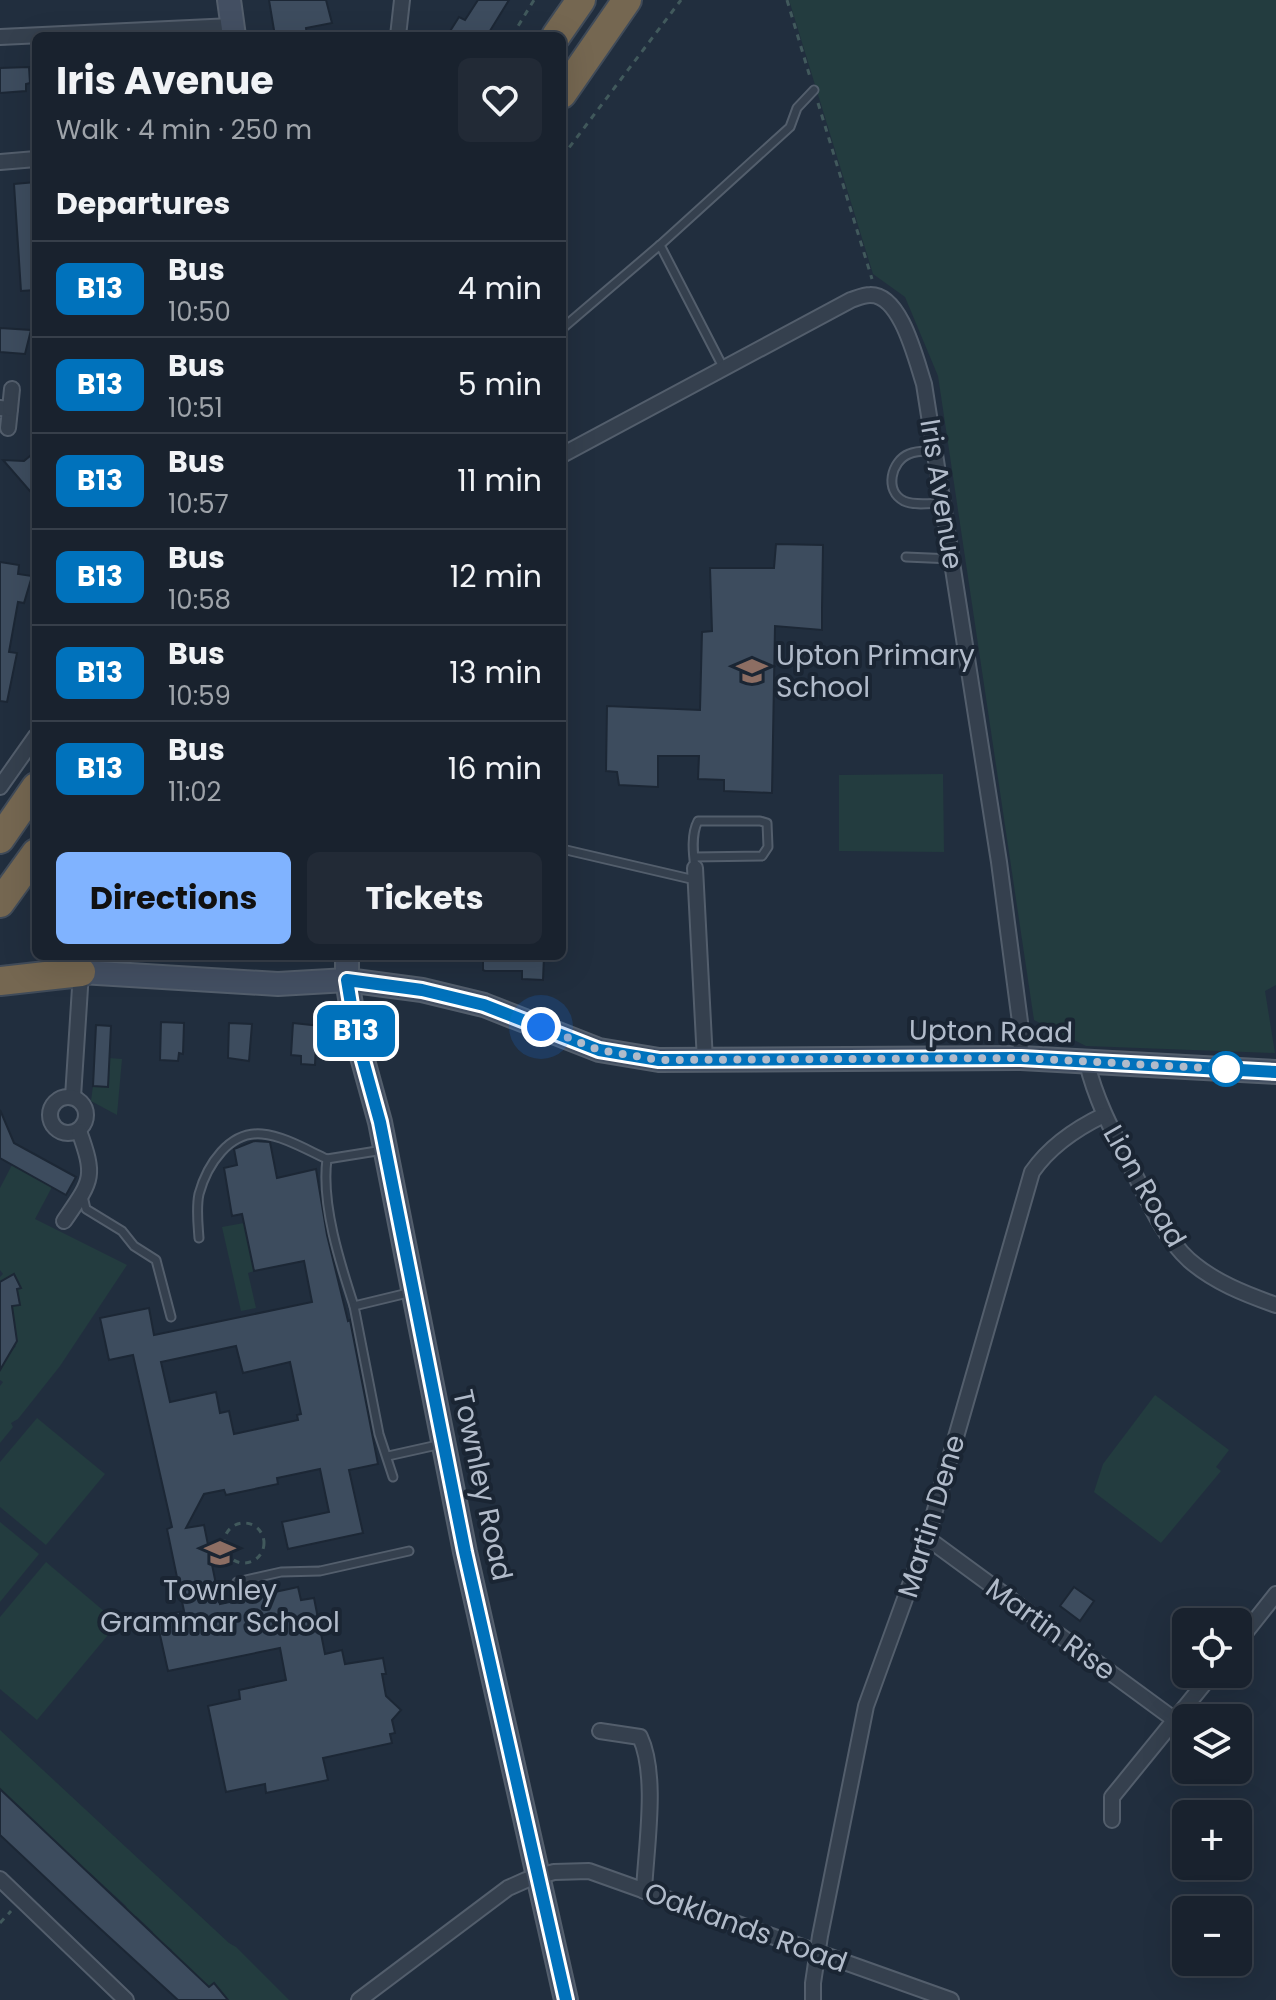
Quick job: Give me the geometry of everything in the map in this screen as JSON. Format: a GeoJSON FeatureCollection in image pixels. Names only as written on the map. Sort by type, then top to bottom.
{"type":"FeatureCollection","features":[{"type":"Feature","properties":{"kind":"highway"},"geometry":{"type":"LineString","coordinates":[[559,32],[581,0]]}},
{"type":"Feature","properties":{"kind":"highway"},"geometry":{"type":"LineString","coordinates":[[566,88],[627,0]]}},
{"type":"Feature","properties":{"kind":"highway"},"geometry":{"type":"LineString","coordinates":[[0,839],[32,793]]}},
{"type":"Feature","properties":{"kind":"highway"},"geometry":{"type":"LineString","coordinates":[[0,903],[32,859]]}},
{"type":"Feature","properties":{"kind":"highway"},"geometry":{"type":"LineString","coordinates":[[0,981],[72,964]]}},
{"type":"Feature","properties":{"kind":"street"},"geometry":{"type":"LineString","coordinates":[[194,32],[233,31],[229,0]]}},
{"type":"Feature","properties":{"kind":"street"},"geometry":{"type":"LineString","coordinates":[[398,32],[402,0]]}},
{"type":"Feature","properties":{"kind":"street"},"geometry":{"type":"LineString","coordinates":[[0,37],[32,36]]}},
{"type":"Feature","properties":{"kind":"street"},"geometry":{"type":"LineString","coordinates":[[0,162],[32,159]]}},
{"type":"Feature","properties":{"kind":"street"},"geometry":{"type":"LineString","coordinates":[[566,453],[851,300],[873,294]]}},
{"type":"Feature","properties":{"kind":"street","name":"Iris Avenue"},"geometry":{"type":"LineString","coordinates":[[873,294],[892,303],[909,339],[924,384],[999,862],[1020,1022],[1021,1058]]}},
{"type":"Feature","properties":{"kind":"street"},"geometry":{"type":"LineString","coordinates":[[8,428],[5,409],[12,389]]}},
{"type":"Feature","properties":{"kind":"street"},"geometry":{"type":"LineString","coordinates":[[0,787],[32,742]]}},
{"type":"Feature","properties":{"kind":"street"},"geometry":{"type":"LineString","coordinates":[[694,868],[705,1061]]}},
{"type":"Feature","properties":{"kind":"street","name":"Townley Road"},"geometry":{"type":"LineString","coordinates":[[347,960],[356,1035],[385,1149],[465,1552],[566,2000]]}},
{"type":"Feature","properties":{"kind":"street"},"geometry":{"type":"LineString","coordinates":[[72,964],[73,1097]]}},
{"type":"Feature","properties":{"kind":"street","name":"Upton Road"},"geometry":{"type":"LineString","coordinates":[[72,964],[278,984],[347,980],[422,990],[484,1005],[599,1050],[659,1060],[1021,1058],[1276,1072]]}},
{"type":"Feature","properties":{"kind":"street","name":"Lion Road"},"geometry":{"type":"LineString","coordinates":[[1087,1063],[1092,1087],[1104,1115],[1158,1220],[1186,1257],[1204,1273],[1227,1286],[1276,1305]]}},
{"type":"Feature","properties":{"kind":"street"},"geometry":{"type":"LineString","coordinates":[[64,1221],[90,1179],[90,1162],[79,1131],[86,1119],[80,1101],[73,1097],[56,1101],[49,1114],[52,1124],[61,1131],[79,1131]]}},
{"type":"Feature","properties":{"kind":"street","name":"Martin Dene"},"geometry":{"type":"LineString","coordinates":[[813,2000],[817,1953],[866,1706],[927,1538],[1032,1172],[1041,1159],[1080,1127],[1104,1115]]}},
{"type":"Feature","properties":{"kind":"street","name":"Martin Rise"},"geometry":{"type":"LineString","coordinates":[[927,1538],[1172,1718]]}},
{"type":"Feature","properties":{"kind":"street"},"geometry":{"type":"LineString","coordinates":[[1252,1624],[1276,1594]]}},
{"type":"Feature","properties":{"kind":"street"},"geometry":{"type":"LineString","coordinates":[[1188,1704],[1201,1688]]}},
{"type":"Feature","properties":{"kind":"street"},"geometry":{"type":"LineString","coordinates":[[1112,1820],[1112,1797],[1172,1724]]}},
{"type":"Feature","properties":{"kind":"street"},"geometry":{"type":"LineString","coordinates":[[600,1731],[640,1737],[647,1754],[650,1779],[644,1891]]}},
{"type":"Feature","properties":{"kind":"street","name":"Oaklands Road"},"geometry":{"type":"LineString","coordinates":[[359,2000],[508,1888],[539,1876],[568,1870],[589,1871],[951,2000]]}},
{"type":"Feature","properties":{"kind":"street"},"geometry":{"type":"LineString","coordinates":[[0,1879],[126,2000]]}},
{"type":"Feature","properties":{"kind":"lane"},"geometry":{"type":"LineString","coordinates":[[566,325],[790,127],[797,108],[814,90]]}},
{"type":"Feature","properties":{"kind":"lane"},"geometry":{"type":"LineString","coordinates":[[660,245],[723,367]]}},
{"type":"Feature","properties":{"kind":"lane"},"geometry":{"type":"LineString","coordinates":[[935,451],[913,452],[905,456],[894,470],[892,483],[898,497],[907,502],[943,503]]}},
{"type":"Feature","properties":{"kind":"lane"},"geometry":{"type":"LineString","coordinates":[[906,557],[952,559]]}},
{"type":"Feature","properties":{"kind":"lane"},"geometry":{"type":"LineString","coordinates":[[566,850],[694,868],[762,856],[768,847],[767,823],[698,821],[694,828],[694,868]]}},
{"type":"Feature","properties":{"kind":"lane"},"geometry":{"type":"LineString","coordinates":[[199,1238],[199,1195],[223,1150],[232,1140],[245,1135],[269,1135],[327,1159],[385,1149]]}},
{"type":"Feature","properties":{"kind":"lane"},"geometry":{"type":"LineString","coordinates":[[327,1159],[324,1184],[344,1277],[354,1306],[379,1434],[393,1477]]}},
{"type":"Feature","properties":{"kind":"lane"},"geometry":{"type":"LineString","coordinates":[[83,1193],[86,1209],[122,1231],[134,1246],[156,1260],[171,1317]]}},
{"type":"Feature","properties":{"kind":"lane"},"geometry":{"type":"LineString","coordinates":[[354,1306],[414,1292]]}},
{"type":"Feature","properties":{"kind":"lane"},"geometry":{"type":"LineString","coordinates":[[388,1456],[444,1444]]}},
{"type":"Feature","properties":{"kind":"lane"},"geometry":{"type":"LineString","coordinates":[[237,1582],[281,1572],[320,1571],[409,1551]]}},
{"type":"Feature","properties":{"kind":"path"},"geometry":{"type":"LineString","coordinates":[[514,32],[534,0]]}},
{"type":"Feature","properties":{"kind":"path"},"geometry":{"type":"LineString","coordinates":[[566,152],[681,0]]}},
{"type":"Feature","properties":{"kind":"path"},"geometry":{"type":"LineString","coordinates":[[787,0],[872,274],[873,294]]}},
{"type":"Feature","properties":{"kind":"path"},"geometry":{"type":"LineString","coordinates":[[245,1523],[255,1526],[262,1533],[264,1544],[261,1554],[253,1561],[243,1563],[233,1560],[226,1552],[224,1542],[227,1532],[234,1525],[245,1523]]}},
{"type":"Feature","properties":{"kind":"green space"},"geometry":{"type":"Polygon","coordinates":[[[789,0],[1276,0],[1276,985],[1265,991],[1275,1053],[1086,1046],[1034,1020],[938,376],[905,297],[873,274],[789,0]]]}},
{"type":"Feature","properties":{"kind":"green space"},"geometry":{"type":"Polygon","coordinates":[[[943,774],[944,852],[839,851],[839,775],[943,774]]]}},
{"type":"Feature","properties":{"kind":"green space"},"geometry":{"type":"Polygon","coordinates":[[[109,1058],[122,1059],[117,1115],[91,1101],[93,1086],[107,1087],[109,1058]]]}},
{"type":"Feature","properties":{"kind":"green space"},"geometry":{"type":"Polygon","coordinates":[[[12,1165],[52,1187],[35,1219],[127,1265],[60,1366],[18,1419],[11,1423],[13,1427],[0,1443],[0,1386],[3,1382],[0,1380],[0,1365],[16,1346],[5,1343],[0,1285],[3,1274],[0,1270],[0,1188],[12,1165]]]}},
{"type":"Feature","properties":{"kind":"green space"},"geometry":{"type":"Polygon","coordinates":[[[244,1223],[254,1271],[248,1273],[256,1308],[241,1311],[222,1227],[244,1223]]]}},
{"type":"Feature","properties":{"kind":"green space"},"geometry":{"type":"Polygon","coordinates":[[[1155,1395],[1229,1450],[1216,1467],[1221,1471],[1161,1543],[1094,1492],[1103,1464],[1155,1395]]]}},
{"type":"Feature","properties":{"kind":"green space"},"geometry":{"type":"Polygon","coordinates":[[[37,1418],[105,1474],[46,1545],[0,1507],[0,1462],[37,1418]]]}},
{"type":"Feature","properties":{"kind":"green space"},"geometry":{"type":"Polygon","coordinates":[[[0,1522],[39,1554],[0,1602],[0,1522]]]}},
{"type":"Feature","properties":{"kind":"green space"},"geometry":{"type":"Polygon","coordinates":[[[46,1562],[118,1623],[37,1720],[0,1689],[0,1617],[46,1562]]]}},
{"type":"Feature","properties":{"kind":"green space"},"geometry":{"type":"Polygon","coordinates":[[[0,1730],[236,1947],[289,2000],[228,2000],[214,1983],[193,2000],[186,1974],[190,1969],[179,1959],[159,1964],[172,1950],[151,1934],[153,1932],[136,1916],[122,1930],[128,1911],[126,1906],[89,1872],[76,1886],[83,1867],[64,1850],[43,1842],[49,1835],[0,1789],[0,1730]]]}},
{"type":"Feature","properties":{"kind":"building"},"geometry":{"type":"Polygon","coordinates":[[[269,0],[326,0],[332,23],[306,28],[306,32],[274,32],[269,0]]]}},
{"type":"Feature","properties":{"kind":"building"},"geometry":{"type":"Polygon","coordinates":[[[478,0],[509,0],[489,32],[450,32],[459,17],[465,20],[478,0]]]}},
{"type":"Feature","properties":{"kind":"building"},"geometry":{"type":"Polygon","coordinates":[[[29,67],[30,83],[26,84],[26,91],[0,93],[0,68],[29,67]]]}},
{"type":"Feature","properties":{"kind":"building"},"geometry":{"type":"Polygon","coordinates":[[[32,182],[32,290],[21,291],[14,184],[32,182]]]}},
{"type":"Feature","properties":{"kind":"building"},"geometry":{"type":"Polygon","coordinates":[[[0,328],[31,330],[25,354],[0,352],[0,328]]]}},
{"type":"Feature","properties":{"kind":"building"},"geometry":{"type":"Polygon","coordinates":[[[32,454],[32,493],[3,460],[24,461],[32,454]]]}},
{"type":"Feature","properties":{"kind":"building"},"geometry":{"type":"Polygon","coordinates":[[[776,544],[823,545],[822,630],[775,626],[772,793],[724,791],[724,780],[698,779],[699,756],[658,756],[658,787],[619,785],[617,772],[606,771],[607,706],[700,710],[702,632],[712,631],[710,568],[774,568],[776,544]]]}},
{"type":"Feature","properties":{"kind":"building"},"geometry":{"type":"Polygon","coordinates":[[[0,562],[19,565],[18,574],[32,576],[24,603],[18,602],[9,652],[17,653],[7,702],[0,701],[0,562]]]}},
{"type":"Feature","properties":{"kind":"building"},"geometry":{"type":"Polygon","coordinates":[[[483,960],[544,960],[543,980],[522,979],[522,971],[483,970],[483,960]]]}},
{"type":"Feature","properties":{"kind":"building"},"geometry":{"type":"Polygon","coordinates":[[[161,1022],[184,1023],[183,1054],[179,1053],[178,1061],[160,1060],[161,1022]]]}},
{"type":"Feature","properties":{"kind":"building"},"geometry":{"type":"Polygon","coordinates":[[[229,1023],[252,1024],[249,1061],[228,1058],[229,1023]]]}},
{"type":"Feature","properties":{"kind":"building"},"geometry":{"type":"Polygon","coordinates":[[[293,1023],[330,1027],[329,1043],[316,1042],[315,1065],[301,1064],[301,1056],[291,1055],[293,1023]]]}},
{"type":"Feature","properties":{"kind":"building"},"geometry":{"type":"Polygon","coordinates":[[[96,1025],[111,1026],[108,1087],[93,1086],[96,1025]]]}},
{"type":"Feature","properties":{"kind":"building"},"geometry":{"type":"Polygon","coordinates":[[[0,1110],[14,1143],[76,1177],[66,1195],[0,1158],[0,1110]]]}},
{"type":"Feature","properties":{"kind":"building"},"geometry":{"type":"Polygon","coordinates":[[[254,1141],[270,1142],[277,1178],[316,1169],[327,1235],[350,1320],[378,1464],[349,1470],[363,1533],[288,1549],[282,1522],[329,1512],[320,1469],[277,1478],[278,1484],[226,1495],[224,1490],[204,1494],[186,1528],[204,1525],[220,1604],[298,1587],[301,1600],[314,1598],[325,1654],[342,1650],[345,1664],[383,1658],[386,1696],[401,1710],[392,1720],[395,1733],[390,1734],[392,1743],[323,1758],[328,1780],[266,1793],[265,1784],[226,1792],[208,1706],[240,1699],[239,1690],[286,1680],[280,1648],[168,1671],[156,1617],[184,1611],[167,1529],[172,1527],[133,1355],[109,1360],[100,1318],[149,1308],[154,1335],[312,1302],[304,1261],[254,1271],[242,1214],[232,1216],[224,1168],[237,1165],[234,1149],[254,1141]],[[236,1346],[161,1362],[170,1402],[216,1392],[220,1413],[229,1411],[234,1434],[298,1420],[297,1415],[301,1414],[290,1362],[243,1373],[236,1346]]]}},
{"type":"Feature","properties":{"kind":"building"},"geometry":{"type":"Polygon","coordinates":[[[14,1274],[21,1288],[17,1289],[20,1305],[12,1306],[17,1341],[0,1370],[0,1282],[14,1274]]]}},
{"type":"Feature","properties":{"kind":"building"},"geometry":{"type":"Polygon","coordinates":[[[1074,1587],[1094,1601],[1080,1621],[1060,1606],[1074,1587]]]}},
{"type":"Feature","properties":{"kind":"building"},"geometry":{"type":"Polygon","coordinates":[[[0,1789],[209,1987],[214,1983],[228,2000],[178,2000],[83,1913],[0,1835],[0,1789]]]}},
{"type":"Feature","properties":{"kind":"bus line","name":"B13"},"geometry":{"type":"LineString","coordinates":[[566,2000],[465,1552],[380,1122],[356,1035],[347,980],[422,990],[484,1005],[599,1050],[659,1060],[1021,1058],[1276,1072]]}},
{"type":"Feature","properties":{"kind":"place","name":"Upton Primary School"},"geometry":{"type":"Point","coordinates":[752,671]}},
{"type":"Feature","properties":{"kind":"place","name":"Townley Grammar School"},"geometry":{"type":"Point","coordinates":[220,1553]}},
{"type":"Feature","properties":{"kind":"route"},"geometry":{"type":"LineString","coordinates":[[541,1027],[599,1050],[659,1060],[1021,1058],[1226,1069]]}}]}
